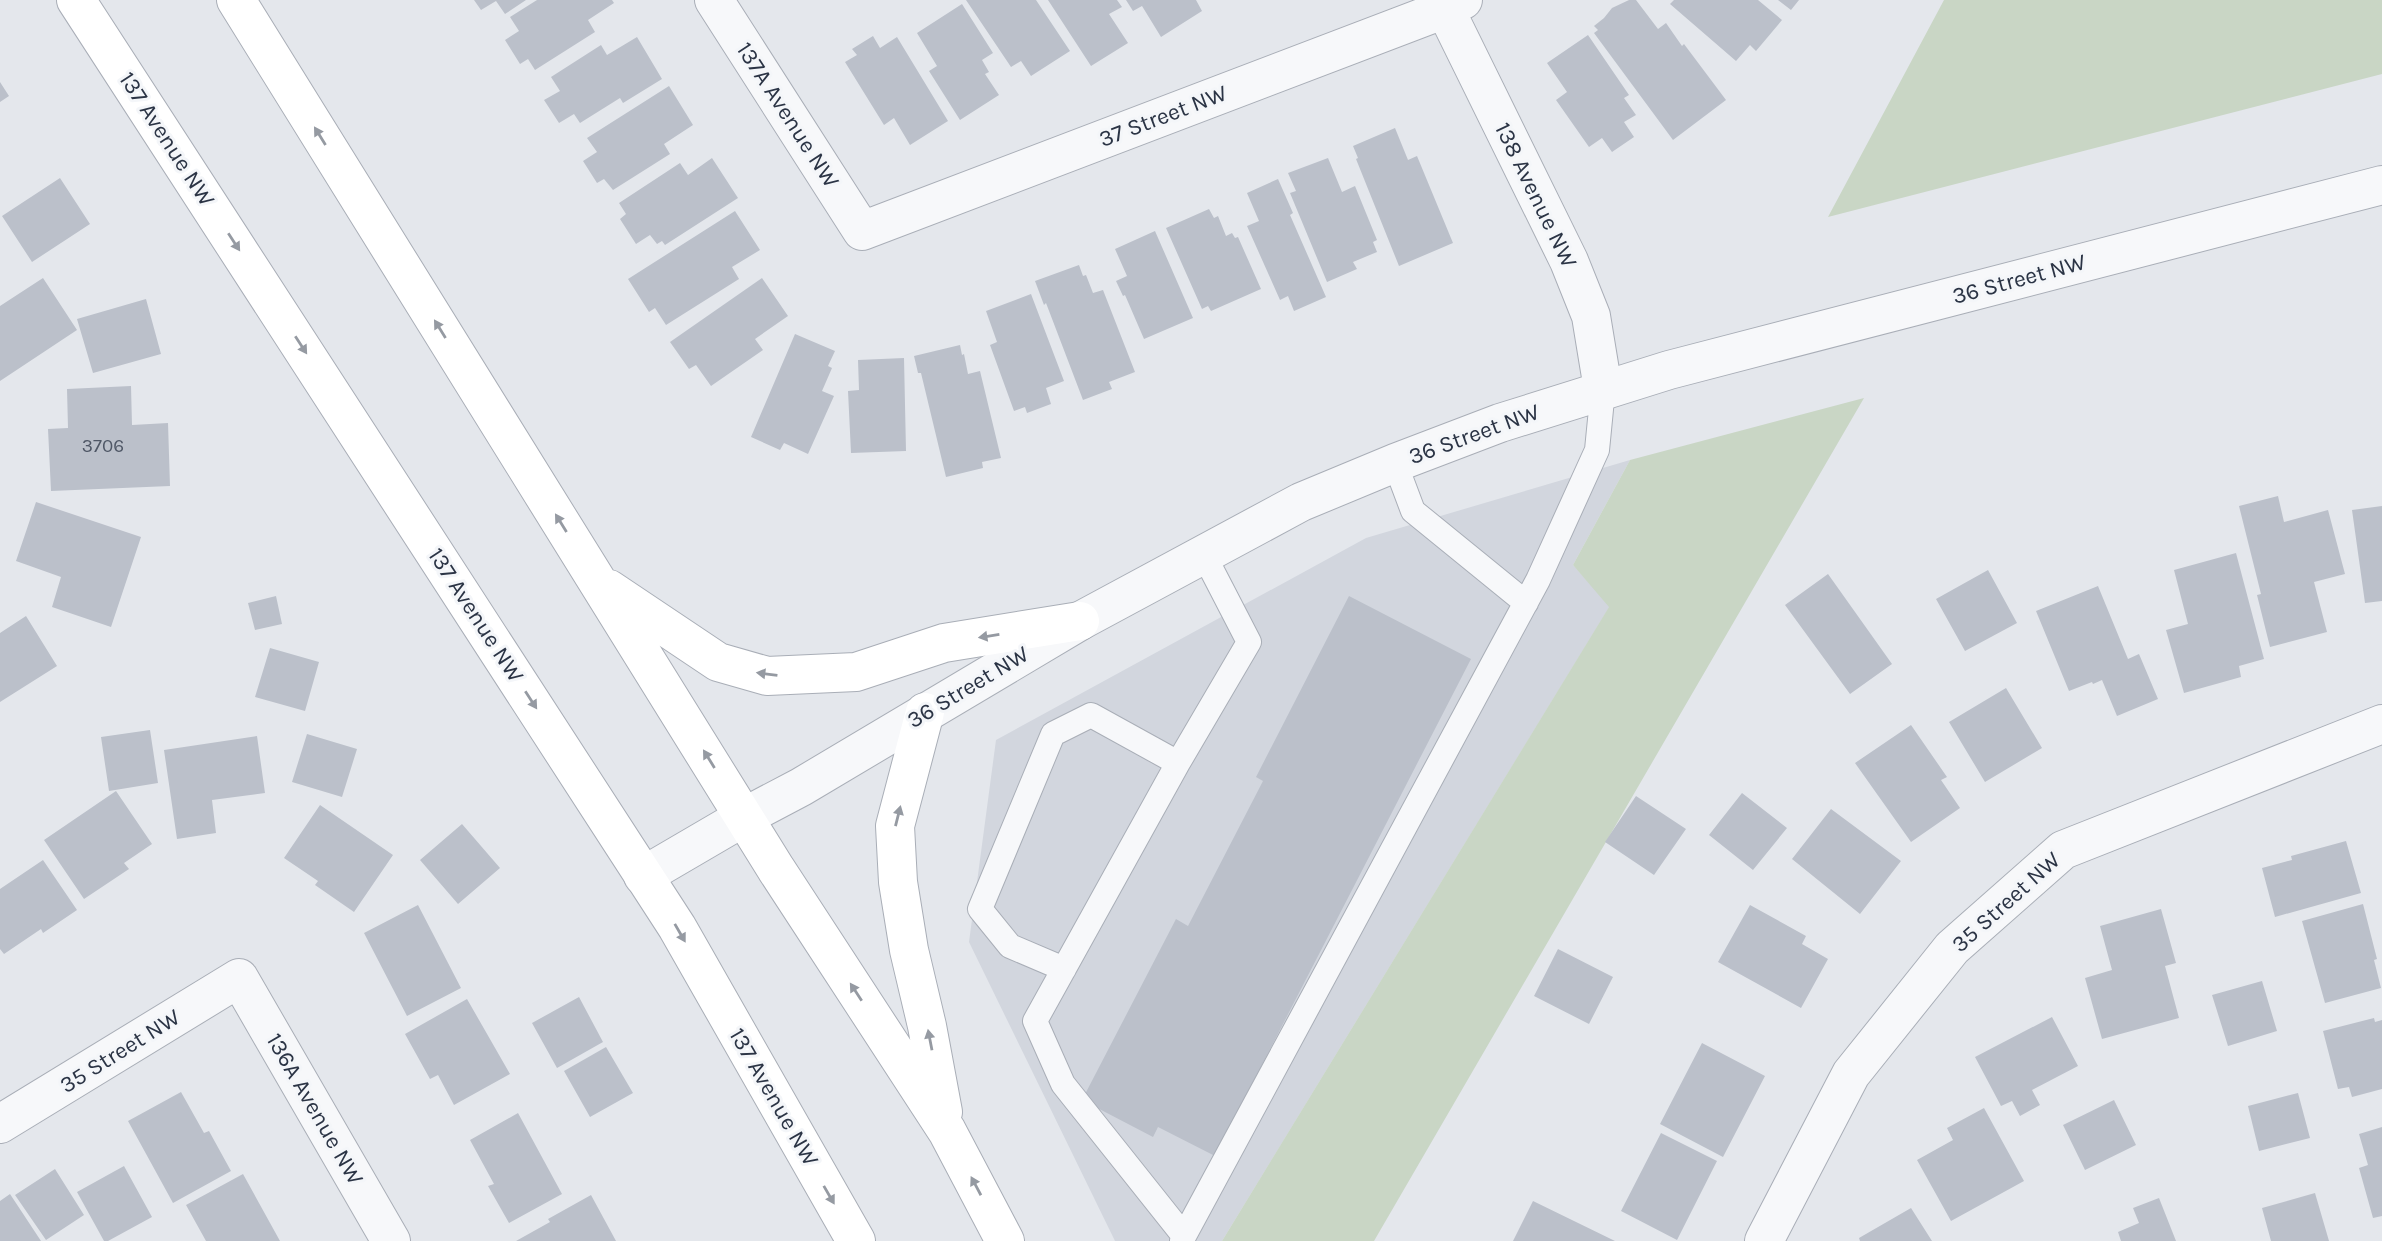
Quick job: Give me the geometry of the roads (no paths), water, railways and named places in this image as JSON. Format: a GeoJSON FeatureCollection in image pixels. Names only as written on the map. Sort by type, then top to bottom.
{"type":"FeatureCollection","features":[{"type":"Feature","properties":{"kind":"main road","name":"137 Avenue NW"},"geometry":{"type":"LineString","coordinates":[[76,0],[677,927],[856,1241]]}},
{"type":"Feature","properties":{"kind":"main road"},"geometry":{"type":"LineString","coordinates":[[236,0],[776,869],[947,1131],[1005,1241]]}},
{"type":"Feature","properties":{"kind":"main road"},"geometry":{"type":"LineString","coordinates":[[597,581],[718,662],[767,676],[856,672],[944,643],[1080,621]]}},
{"type":"Feature","properties":{"kind":"main road"},"geometry":{"type":"LineString","coordinates":[[925,712],[895,827],[898,881],[909,950],[947,1131]]}},
{"type":"Feature","properties":{"kind":"street","name":"137A Avenue NW"},"geometry":{"type":"LineString","coordinates":[[714,0],[862,231]]}},
{"type":"Feature","properties":{"kind":"street","name":"37 Street NW"},"geometry":{"type":"LineString","coordinates":[[862,231],[1454,5]]}},
{"type":"Feature","properties":{"kind":"street","name":"138 Avenue NW"},"geometry":{"type":"LineString","coordinates":[[1454,5],[1591,316],[1602,389]]}},
{"type":"Feature","properties":{"kind":"street","name":"36 Street NW"},"geometry":{"type":"LineString","coordinates":[[643,876],[744,817],[801,788],[1080,621],[1301,502],[1395,463],[1500,423],[1669,370],[2382,185]]}},
{"type":"Feature","properties":{"kind":"street","name":"35 Street NW"},"geometry":{"type":"LineString","coordinates":[[1764,1241],[1851,1074],[1952,948],[2063,850],[2382,724]]}},
{"type":"Feature","properties":{"kind":"street","name":"35 Street NW"},"geometry":{"type":"LineString","coordinates":[[0,1124],[239,978]]}},
{"type":"Feature","properties":{"kind":"street","name":"136A Avenue NW"},"geometry":{"type":"LineString","coordinates":[[239,978],[391,1241]]}},
{"type":"Feature","properties":{"kind":"lane"},"geometry":{"type":"LineString","coordinates":[[1204,555],[1249,642],[1178,763],[1035,1021],[1063,1084],[1183,1239],[1526,603],[1597,450],[1602,389]]}},
{"type":"Feature","properties":{"kind":"lane"},"geometry":{"type":"LineString","coordinates":[[1395,463],[1413,511],[1526,603]]}},
{"type":"Feature","properties":{"kind":"lane"},"geometry":{"type":"LineString","coordinates":[[1064,969],[1010,946],[980,909],[1054,734],[1091,715],[1178,763]]}}]}
